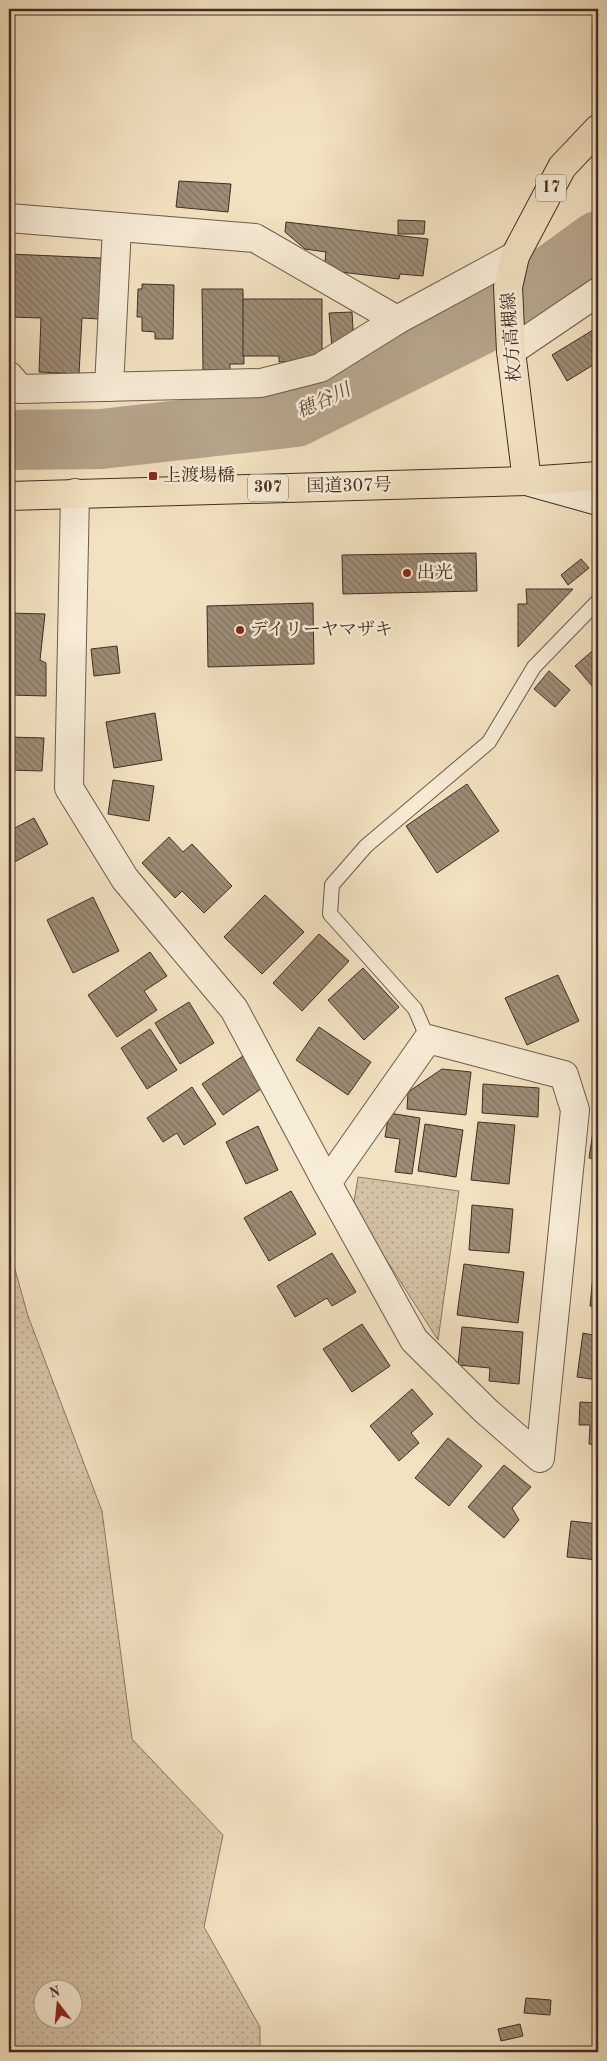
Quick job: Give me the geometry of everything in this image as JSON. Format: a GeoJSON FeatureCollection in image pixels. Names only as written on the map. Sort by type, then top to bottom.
{"type":"FeatureCollection","features":[{"type":"Feature","properties":{"kind":"main road","name":"枚方高槻線"},"geometry":{"type":"LineString","coordinates":[[528,481],[511,350],[508,288],[515,256],[562,167],[598,129]]}},
{"type":"Feature","properties":{"kind":"main road","name":"国道307号"},"geometry":{"type":"LineString","coordinates":[[9,496],[528,481],[598,476]]}},
{"type":"Feature","properties":{"kind":"street"},"geometry":{"type":"LineString","coordinates":[[9,218],[255,238],[397,320]]}},
{"type":"Feature","properties":{"kind":"street"},"geometry":{"type":"LineString","coordinates":[[109,387],[117,227]]}},
{"type":"Feature","properties":{"kind":"street"},"geometry":{"type":"LineString","coordinates":[[9,376],[20,389],[260,383],[320,368],[397,320],[515,256]]}},
{"type":"Feature","properties":{"kind":"street"},"geometry":{"type":"LineString","coordinates":[[511,350],[598,292]]}},
{"type":"Feature","properties":{"kind":"street"},"geometry":{"type":"LineString","coordinates":[[528,481],[598,501]]}},
{"type":"Feature","properties":{"kind":"street"},"geometry":{"type":"LineString","coordinates":[[75,493],[69,788],[125,879],[234,1009],[327,1183],[414,1340],[486,1411],[540,1458],[575,1110],[564,1075],[428,1039],[327,1183]]}},
{"type":"Feature","properties":{"kind":"lane"},"geometry":{"type":"LineString","coordinates":[[428,1039],[415,1009],[330,914],[332,885],[366,846],[488,742],[534,666],[598,601]]}},
{"type":"Feature","properties":{"kind":"shaded area"},"geometry":{"type":"Polygon","coordinates":[[[358,1177],[459,1191],[438,1340],[353,1208],[358,1177]]]}},
{"type":"Feature","properties":{"kind":"shaded area"},"geometry":{"type":"Polygon","coordinates":[[[9,1248],[28,1316],[102,1511],[132,1739],[223,1835],[204,1927],[260,2027],[260,2052],[9,2052],[9,1248]]]}},
{"type":"Feature","properties":{"kind":"building"},"geometry":{"type":"Polygon","coordinates":[[[179,181],[231,184],[228,212],[176,207],[179,181]]]}},
{"type":"Feature","properties":{"kind":"building"},"geometry":{"type":"Polygon","coordinates":[[[398,220],[425,221],[424,234],[398,234],[398,220]]]}},
{"type":"Feature","properties":{"kind":"building"},"geometry":{"type":"Polygon","coordinates":[[[286,222],[428,239],[423,276],[400,274],[399,279],[324,270],[326,252],[305,249],[285,232],[286,222]]]}},
{"type":"Feature","properties":{"kind":"building"},"geometry":{"type":"Polygon","coordinates":[[[9,254],[101,258],[99,319],[82,318],[79,374],[39,372],[41,318],[9,317],[9,254]]]}},
{"type":"Feature","properties":{"kind":"building"},"geometry":{"type":"Polygon","coordinates":[[[142,284],[174,285],[173,339],[155,339],[155,332],[142,331],[142,317],[137,317],[138,289],[142,289],[142,284]]]}},
{"type":"Feature","properties":{"kind":"building"},"geometry":{"type":"Polygon","coordinates":[[[202,289],[243,289],[244,364],[230,364],[230,370],[203,370],[202,289]]]}},
{"type":"Feature","properties":{"kind":"building"},"geometry":{"type":"Polygon","coordinates":[[[243,299],[322,299],[322,357],[308,361],[279,362],[279,356],[243,356],[243,299]]]}},
{"type":"Feature","properties":{"kind":"building"},"geometry":{"type":"Polygon","coordinates":[[[352,312],[354,346],[332,348],[329,313],[352,312]]]}},
{"type":"Feature","properties":{"kind":"building"},"geometry":{"type":"Polygon","coordinates":[[[598,327],[598,362],[567,381],[552,355],[598,327]]]}},
{"type":"Feature","properties":{"kind":"building"},"geometry":{"type":"Polygon","coordinates":[[[476,553],[477,591],[343,594],[342,555],[476,553]]]}},
{"type":"Feature","properties":{"kind":"building"},"geometry":{"type":"Polygon","coordinates":[[[581,559],[589,568],[568,585],[561,575],[581,559]]]}},
{"type":"Feature","properties":{"kind":"building"},"geometry":{"type":"Polygon","coordinates":[[[526,589],[573,589],[518,647],[518,604],[527,604],[526,589]]]}},
{"type":"Feature","properties":{"kind":"building"},"geometry":{"type":"Polygon","coordinates":[[[313,603],[314,664],[208,667],[207,606],[313,603]]]}},
{"type":"Feature","properties":{"kind":"building"},"geometry":{"type":"Polygon","coordinates":[[[9,613],[45,614],[40,660],[46,663],[46,696],[9,695],[9,613]]]}},
{"type":"Feature","properties":{"kind":"building"},"geometry":{"type":"Polygon","coordinates":[[[117,646],[120,673],[94,676],[91,649],[117,646]]]}},
{"type":"Feature","properties":{"kind":"building"},"geometry":{"type":"Polygon","coordinates":[[[598,646],[598,693],[575,666],[598,646]]]}},
{"type":"Feature","properties":{"kind":"building"},"geometry":{"type":"Polygon","coordinates":[[[549,671],[570,690],[555,707],[534,689],[549,671]]]}},
{"type":"Feature","properties":{"kind":"building"},"geometry":{"type":"Polygon","coordinates":[[[155,713],[162,760],[114,768],[106,722],[155,713]]]}},
{"type":"Feature","properties":{"kind":"building"},"geometry":{"type":"Polygon","coordinates":[[[9,737],[44,738],[42,771],[9,770],[9,737]]]}},
{"type":"Feature","properties":{"kind":"building"},"geometry":{"type":"Polygon","coordinates":[[[113,780],[154,786],[149,821],[108,814],[113,780]]]}},
{"type":"Feature","properties":{"kind":"building"},"geometry":{"type":"Polygon","coordinates":[[[467,784],[499,831],[437,873],[406,826],[467,784]]]}},
{"type":"Feature","properties":{"kind":"building"},"geometry":{"type":"Polygon","coordinates":[[[34,818],[48,844],[9,865],[9,831],[34,818]]]}},
{"type":"Feature","properties":{"kind":"building"},"geometry":{"type":"Polygon","coordinates":[[[169,837],[183,852],[192,844],[232,886],[204,913],[182,891],[175,898],[142,863],[169,837]]]}},
{"type":"Feature","properties":{"kind":"building"},"geometry":{"type":"Polygon","coordinates":[[[265,895],[304,932],[262,974],[224,937],[265,895]]]}},
{"type":"Feature","properties":{"kind":"building"},"geometry":{"type":"Polygon","coordinates":[[[93,897],[119,951],[73,973],[47,920],[93,897]]]}},
{"type":"Feature","properties":{"kind":"building"},"geometry":{"type":"Polygon","coordinates":[[[319,934],[349,961],[302,1011],[273,983],[319,934]]]}},
{"type":"Feature","properties":{"kind":"building"},"geometry":{"type":"Polygon","coordinates":[[[150,952],[167,976],[144,991],[157,1010],[117,1037],[88,995],[150,952]]]}},
{"type":"Feature","properties":{"kind":"building"},"geometry":{"type":"Polygon","coordinates":[[[363,968],[399,1007],[364,1040],[328,1000],[363,968]]]}},
{"type":"Feature","properties":{"kind":"building"},"geometry":{"type":"Polygon","coordinates":[[[558,975],[579,1021],[527,1045],[505,998],[558,975]]]}},
{"type":"Feature","properties":{"kind":"building"},"geometry":{"type":"Polygon","coordinates":[[[189,1002],[214,1043],[180,1064],[155,1023],[189,1002]]]}},
{"type":"Feature","properties":{"kind":"building"},"geometry":{"type":"Polygon","coordinates":[[[319,1027],[371,1062],[348,1095],[296,1060],[319,1027]]]}},
{"type":"Feature","properties":{"kind":"building"},"geometry":{"type":"Polygon","coordinates":[[[150,1029],[177,1070],[147,1089],[121,1048],[150,1029]]]}},
{"type":"Feature","properties":{"kind":"building"},"geometry":{"type":"Polygon","coordinates":[[[243,1056],[264,1087],[223,1115],[202,1084],[243,1056]]]}},
{"type":"Feature","properties":{"kind":"building"},"geometry":{"type":"Polygon","coordinates":[[[442,1069],[471,1072],[466,1115],[407,1109],[408,1092],[442,1069]]]}},
{"type":"Feature","properties":{"kind":"building"},"geometry":{"type":"Polygon","coordinates":[[[483,1084],[539,1088],[538,1117],[482,1113],[483,1084]]]}},
{"type":"Feature","properties":{"kind":"building"},"geometry":{"type":"Polygon","coordinates":[[[192,1087],[216,1124],[184,1145],[177,1133],[163,1142],[147,1118],[192,1087]]]}},
{"type":"Feature","properties":{"kind":"building"},"geometry":{"type":"Polygon","coordinates":[[[389,1113],[420,1118],[412,1174],[395,1172],[400,1139],[385,1137],[389,1113]]]}},
{"type":"Feature","properties":{"kind":"building"},"geometry":{"type":"Polygon","coordinates":[[[478,1122],[515,1125],[509,1184],[471,1180],[478,1122]]]}},
{"type":"Feature","properties":{"kind":"building"},"geometry":{"type":"Polygon","coordinates":[[[425,1124],[463,1130],[456,1177],[418,1171],[425,1124]]]}},
{"type":"Feature","properties":{"kind":"building"},"geometry":{"type":"Polygon","coordinates":[[[594,1125],[598,1126],[598,1159],[589,1158],[594,1125]]]}},
{"type":"Feature","properties":{"kind":"building"},"geometry":{"type":"Polygon","coordinates":[[[258,1126],[278,1170],[246,1184],[226,1142],[258,1126]]]}},
{"type":"Feature","properties":{"kind":"building"},"geometry":{"type":"Polygon","coordinates":[[[291,1191],[316,1234],[269,1261],[244,1218],[291,1191]]]}},
{"type":"Feature","properties":{"kind":"building"},"geometry":{"type":"Polygon","coordinates":[[[472,1205],[513,1209],[509,1253],[469,1250],[472,1205]]]}},
{"type":"Feature","properties":{"kind":"building"},"geometry":{"type":"Polygon","coordinates":[[[332,1253],[356,1292],[332,1306],[327,1298],[295,1317],[277,1286],[332,1253]]]}},
{"type":"Feature","properties":{"kind":"building"},"geometry":{"type":"Polygon","coordinates":[[[464,1264],[524,1272],[518,1323],[457,1315],[464,1264]]]}},
{"type":"Feature","properties":{"kind":"building"},"geometry":{"type":"Polygon","coordinates":[[[594,1266],[598,1267],[598,1307],[590,1306],[594,1266]]]}},
{"type":"Feature","properties":{"kind":"building"},"geometry":{"type":"Polygon","coordinates":[[[362,1324],[390,1366],[352,1392],[323,1349],[362,1324]]]}},
{"type":"Feature","properties":{"kind":"building"},"geometry":{"type":"Polygon","coordinates":[[[462,1327],[523,1332],[519,1384],[489,1381],[490,1368],[458,1365],[462,1327]]]}},
{"type":"Feature","properties":{"kind":"building"},"geometry":{"type":"Polygon","coordinates":[[[583,1333],[598,1336],[598,1380],[577,1377],[583,1333]]]}},
{"type":"Feature","properties":{"kind":"building"},"geometry":{"type":"Polygon","coordinates":[[[412,1389],[433,1414],[411,1433],[419,1443],[399,1461],[370,1426],[412,1389]]]}},
{"type":"Feature","properties":{"kind":"building"},"geometry":{"type":"Polygon","coordinates":[[[580,1402],[598,1403],[598,1445],[589,1444],[590,1425],[579,1425],[580,1402]]]}},
{"type":"Feature","properties":{"kind":"building"},"geometry":{"type":"Polygon","coordinates":[[[448,1438],[482,1466],[449,1506],[415,1478],[448,1438]]]}},
{"type":"Feature","properties":{"kind":"building"},"geometry":{"type":"Polygon","coordinates":[[[504,1465],[531,1487],[512,1508],[519,1520],[504,1538],[468,1507],[504,1465]]]}},
{"type":"Feature","properties":{"kind":"building"},"geometry":{"type":"Polygon","coordinates":[[[571,1521],[598,1524],[598,1560],[567,1557],[571,1521]]]}},
{"type":"Feature","properties":{"kind":"building"},"geometry":{"type":"Polygon","coordinates":[[[526,1998],[551,2000],[550,2015],[524,2013],[526,1998]]]}},
{"type":"Feature","properties":{"kind":"building"},"geometry":{"type":"Polygon","coordinates":[[[520,2024],[523,2036],[501,2041],[498,2029],[520,2024]]]}},
{"type":"Feature","properties":{"kind":"waterway","name":"穂谷川"},"geometry":{"type":"LineString","coordinates":[[9,440],[101,439],[296,417],[486,322],[598,241]]}},
{"type":"Feature","properties":{"kind":"place","name":"上渡場橋"},"geometry":{"type":"Point","coordinates":[153,476]}},
{"type":"Feature","properties":{"kind":"place","name":"出光"},"geometry":{"type":"Point","coordinates":[407,573]}},
{"type":"Feature","properties":{"kind":"place","name":"デイリーヤマザキ"},"geometry":{"type":"Point","coordinates":[240,630]}}]}
